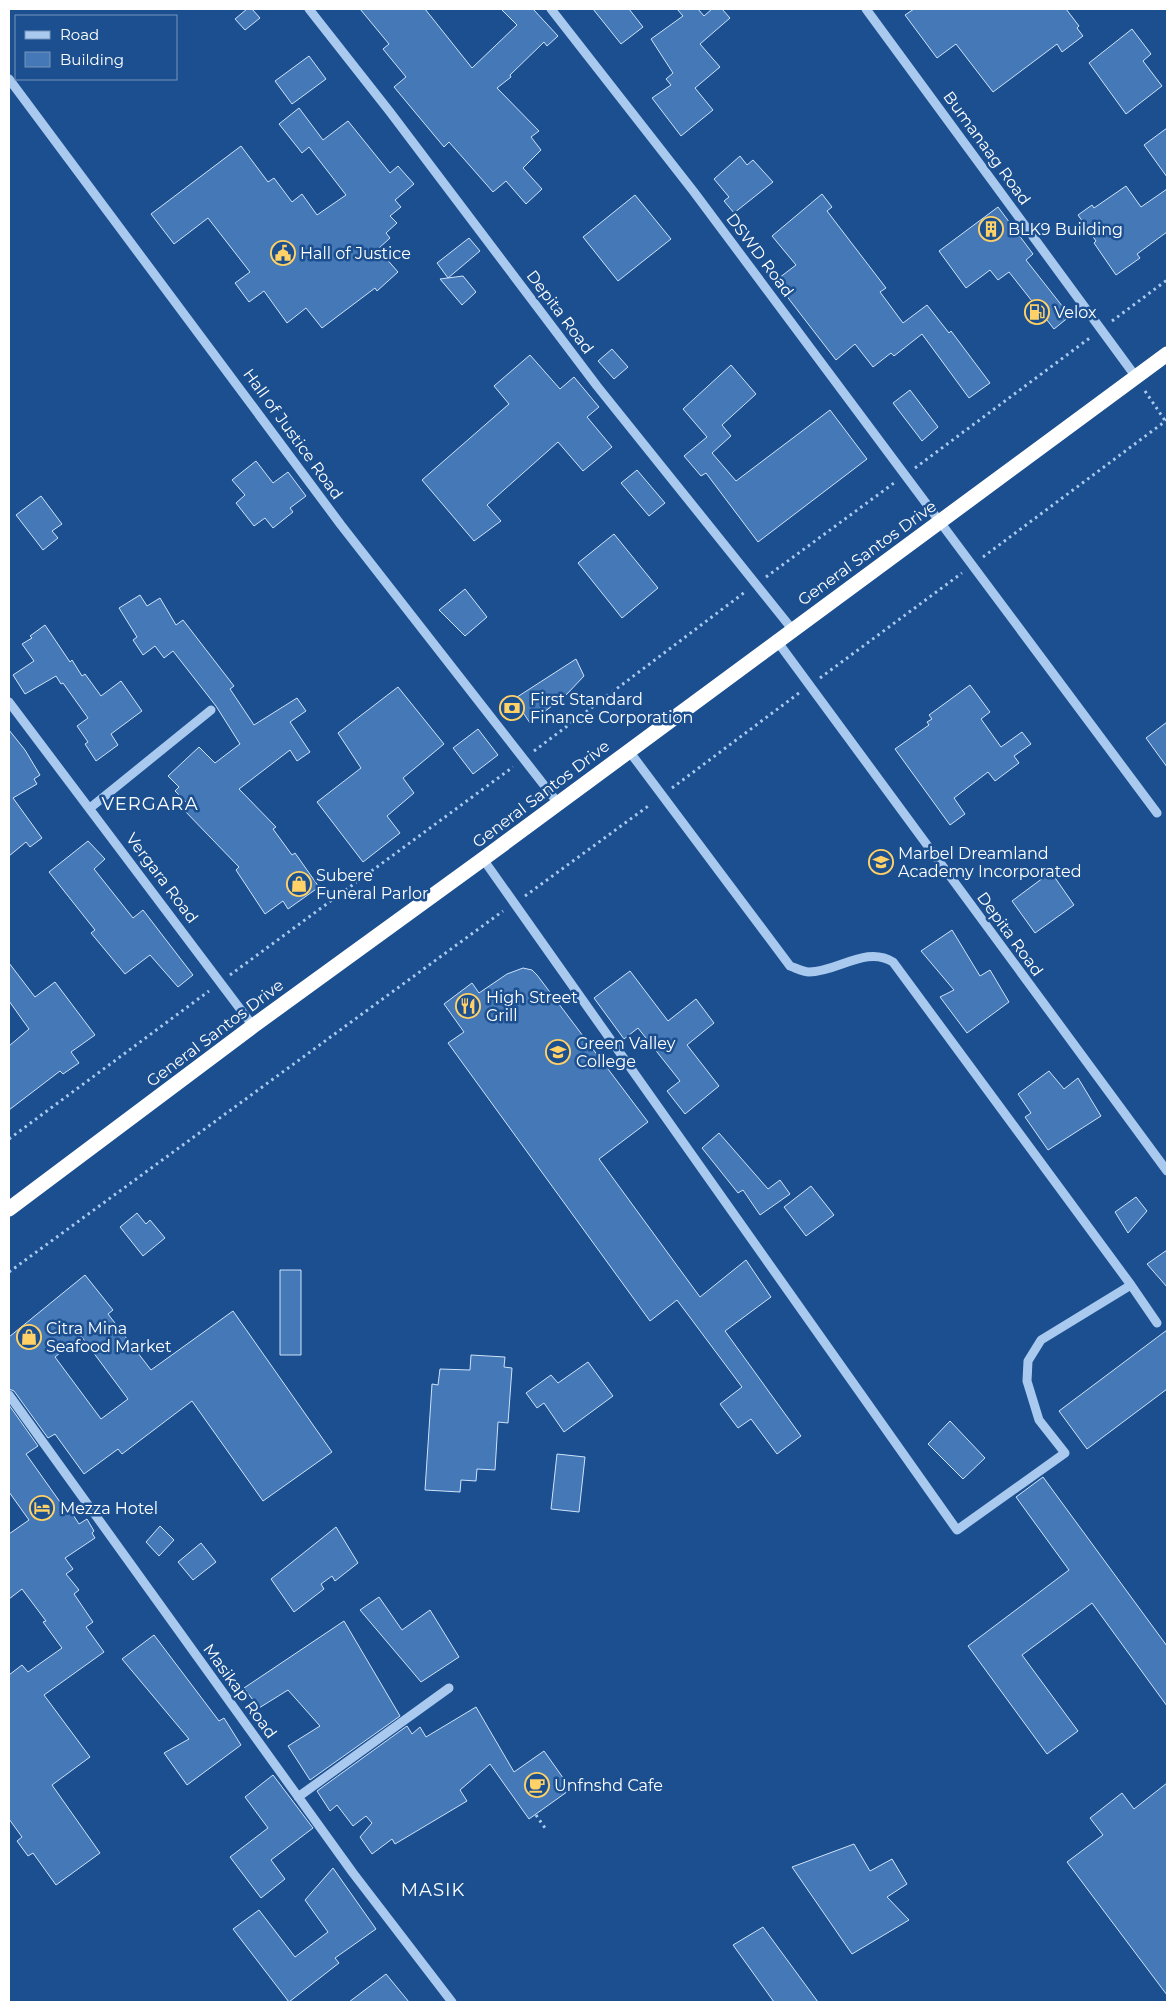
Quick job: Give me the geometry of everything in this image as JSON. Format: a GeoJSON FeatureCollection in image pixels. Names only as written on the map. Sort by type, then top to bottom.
{"type":"FeatureCollection","features":[{"type":"Feature","properties":{"kind":"highway","name":"General Santos Drive"},"geometry":{"type":"LineString","coordinates":[[9,1209],[253,1026],[483,859],[792,629],[942,522],[1167,354]]}},
{"type":"Feature","properties":{"kind":"street","name":"Depita Road"},"geometry":{"type":"LineString","coordinates":[[309,9],[390,112],[597,386],[792,629]]}},
{"type":"Feature","properties":{"kind":"street","name":"DSWD Road"},"geometry":{"type":"LineString","coordinates":[[551,9],[694,192],[942,522],[1156,812]]}},
{"type":"Feature","properties":{"kind":"street","name":"Bumanaag Road"},"geometry":{"type":"LineString","coordinates":[[866,9],[1136,377]]}},
{"type":"Feature","properties":{"kind":"street","name":"Hall of Justice Road"},"geometry":{"type":"LineString","coordinates":[[9,79],[341,525],[558,803]]}},
{"type":"Feature","properties":{"kind":"street","name":"Depita Road"},"geometry":{"type":"LineString","coordinates":[[777,641],[1167,1171]]}},
{"type":"Feature","properties":{"kind":"street","name":"Vergara Road"},"geometry":{"type":"LineString","coordinates":[[9,702],[253,1026]]}},
{"type":"Feature","properties":{"kind":"street"},"geometry":{"type":"LineString","coordinates":[[90,808],[211,710]]}},
{"type":"Feature","properties":{"kind":"street"},"geometry":{"type":"LineString","coordinates":[[629,751],[790,966],[808,973],[868,956],[884,956],[893,962],[1157,1323]]}},
{"type":"Feature","properties":{"kind":"street"},"geometry":{"type":"LineString","coordinates":[[483,859],[957,1530],[1065,1453],[1039,1420],[1027,1381],[1028,1361],[1041,1340],[1131,1285]]}},
{"type":"Feature","properties":{"kind":"street","name":"Masikap Road"},"geometry":{"type":"LineString","coordinates":[[9,1395],[298,1797],[452,2002]]}},
{"type":"Feature","properties":{"kind":"street"},"geometry":{"type":"LineString","coordinates":[[298,1797],[449,1688]]}},
{"type":"Feature","properties":{"kind":"path"},"geometry":{"type":"LineString","coordinates":[[9,1139],[523,760],[756,584],[906,475],[1167,280]]}},
{"type":"Feature","properties":{"kind":"path"},"geometry":{"type":"LineString","coordinates":[[9,1272],[663,795],[1166,421],[1136,377]]}},
{"type":"Feature","properties":{"kind":"path"},"geometry":{"type":"LineString","coordinates":[[536,1814],[545,1828]]}},
{"type":"Feature","properties":{"kind":"building"},"geometry":{"type":"Polygon","coordinates":[[[247,9],[252,9],[260,18],[245,30],[235,19],[247,9]]]}},
{"type":"Feature","properties":{"kind":"building"},"geometry":{"type":"Polygon","coordinates":[[[360,9],[425,9],[472,68],[517,25],[501,9],[533,9],[558,36],[547,46],[544,42],[510,75],[511,77],[497,88],[539,131],[531,137],[541,150],[523,168],[542,189],[526,204],[506,181],[493,192],[449,142],[444,147],[394,87],[406,77],[383,49],[389,44],[360,9]]]}},
{"type":"Feature","properties":{"kind":"building"},"geometry":{"type":"Polygon","coordinates":[[[593,9],[629,9],[643,27],[621,44],[593,9]]]}},
{"type":"Feature","properties":{"kind":"building"},"geometry":{"type":"Polygon","coordinates":[[[677,9],[698,9],[704,16],[712,9],[722,9],[730,18],[700,44],[720,67],[695,88],[713,110],[681,136],[652,98],[671,85],[666,79],[673,73],[651,39],[683,16],[677,9]]]}},
{"type":"Feature","properties":{"kind":"building"},"geometry":{"type":"Polygon","coordinates":[[[914,9],[1066,9],[1079,26],[1077,28],[1083,36],[1062,52],[1057,44],[993,92],[956,44],[937,58],[905,15],[914,9]]]}},
{"type":"Feature","properties":{"kind":"building"},"geometry":{"type":"Polygon","coordinates":[[[1132,29],[1151,54],[1143,61],[1162,86],[1126,114],[1089,63],[1132,29]]]}},
{"type":"Feature","properties":{"kind":"building"},"geometry":{"type":"Polygon","coordinates":[[[309,56],[326,79],[292,104],[275,81],[309,56]]]}},
{"type":"Feature","properties":{"kind":"building"},"geometry":{"type":"Polygon","coordinates":[[[299,108],[323,140],[348,121],[390,173],[398,166],[414,184],[395,200],[401,207],[390,216],[397,223],[386,233],[390,238],[378,249],[398,272],[377,291],[375,288],[322,328],[306,308],[287,323],[264,291],[249,302],[235,283],[250,272],[208,218],[174,244],[151,214],[241,146],[268,182],[274,178],[292,202],[302,194],[317,215],[346,195],[309,147],[302,153],[279,124],[299,108]]]}},
{"type":"Feature","properties":{"kind":"building"},"geometry":{"type":"Polygon","coordinates":[[[1167,128],[1167,177],[1144,145],[1167,128]]]}},
{"type":"Feature","properties":{"kind":"building"},"geometry":{"type":"Polygon","coordinates":[[[740,156],[747,165],[753,160],[773,182],[734,213],[724,201],[729,197],[714,179],[740,156]]]}},
{"type":"Feature","properties":{"kind":"building"},"geometry":{"type":"Polygon","coordinates":[[[1126,186],[1141,207],[1167,189],[1167,232],[1137,254],[1140,258],[1116,275],[1078,215],[1092,205],[1094,208],[1126,186]]]}},
{"type":"Feature","properties":{"kind":"building"},"geometry":{"type":"Polygon","coordinates":[[[822,194],[832,207],[827,211],[886,288],[880,292],[903,323],[927,305],[949,333],[951,331],[990,383],[969,398],[922,334],[894,356],[891,353],[873,367],[855,344],[836,360],[775,281],[796,265],[772,236],[822,194]]]}},
{"type":"Feature","properties":{"kind":"building"},"geometry":{"type":"Polygon","coordinates":[[[635,195],[671,239],[618,281],[583,237],[635,195]]]}},
{"type":"Feature","properties":{"kind":"building","name":"BLK9 Building"},"geometry":{"type":"Polygon","coordinates":[[[998,207],[1033,254],[1026,260],[1070,316],[1054,329],[1009,272],[998,280],[990,270],[966,288],[939,251],[998,207]]]}},
{"type":"Feature","properties":{"kind":"building"},"geometry":{"type":"Polygon","coordinates":[[[469,238],[480,251],[448,278],[437,263],[469,238]]]}},
{"type":"Feature","properties":{"kind":"building"},"geometry":{"type":"Polygon","coordinates":[[[463,276],[476,292],[462,305],[440,279],[463,276]]]}},
{"type":"Feature","properties":{"kind":"building"},"geometry":{"type":"Polygon","coordinates":[[[612,349],[628,367],[614,379],[598,361],[612,349]]]}},
{"type":"Feature","properties":{"kind":"building"},"geometry":{"type":"Polygon","coordinates":[[[530,355],[560,389],[574,377],[599,407],[587,417],[612,447],[583,471],[558,442],[487,505],[501,521],[474,541],[422,480],[509,404],[494,386],[530,355]]]}},
{"type":"Feature","properties":{"kind":"building"},"geometry":{"type":"Polygon","coordinates":[[[731,365],[756,394],[722,425],[731,436],[712,453],[736,481],[830,410],[867,459],[758,542],[706,473],[701,476],[684,456],[707,437],[683,409],[731,365]]]}},
{"type":"Feature","properties":{"kind":"building"},"geometry":{"type":"Polygon","coordinates":[[[910,390],[938,427],[922,441],[893,403],[910,390]]]}},
{"type":"Feature","properties":{"kind":"building"},"geometry":{"type":"Polygon","coordinates":[[[256,461],[273,483],[288,472],[306,496],[290,508],[293,512],[273,528],[265,518],[254,526],[236,503],[245,495],[232,480],[256,461]]]}},
{"type":"Feature","properties":{"kind":"building"},"geometry":{"type":"Polygon","coordinates":[[[637,470],[665,503],[649,516],[621,483],[637,470]]]}},
{"type":"Feature","properties":{"kind":"building"},"geometry":{"type":"Polygon","coordinates":[[[41,496],[62,524],[52,531],[58,538],[43,550],[16,515],[41,496]]]}},
{"type":"Feature","properties":{"kind":"building"},"geometry":{"type":"Polygon","coordinates":[[[614,534],[658,588],[622,618],[578,563],[614,534]]]}},
{"type":"Feature","properties":{"kind":"building"},"geometry":{"type":"Polygon","coordinates":[[[465,589],[487,617],[465,636],[439,610],[465,589]]]}},
{"type":"Feature","properties":{"kind":"building"},"geometry":{"type":"Polygon","coordinates":[[[140,595],[147,606],[160,598],[176,625],[183,620],[234,686],[230,689],[254,725],[297,698],[306,711],[290,722],[310,752],[297,761],[290,750],[239,789],[276,827],[273,829],[292,855],[295,853],[319,887],[288,909],[283,901],[265,914],[236,870],[239,867],[183,809],[188,804],[175,791],[179,787],[168,776],[199,747],[215,763],[240,744],[216,706],[173,651],[164,658],[155,646],[143,655],[133,640],[137,637],[119,608],[140,595]]]}},
{"type":"Feature","properties":{"kind":"building"},"geometry":{"type":"Polygon","coordinates":[[[45,625],[70,662],[72,660],[82,676],[85,674],[101,696],[121,681],[142,711],[111,734],[118,745],[96,761],[85,744],[88,742],[77,726],[88,718],[63,683],[61,684],[56,676],[25,694],[13,675],[34,661],[22,644],[32,638],[30,636],[45,625]]]}},
{"type":"Feature","properties":{"kind":"building"},"geometry":{"type":"Polygon","coordinates":[[[576,659],[584,676],[566,695],[530,723],[514,699],[576,659]]]}},
{"type":"Feature","properties":{"kind":"building"},"geometry":{"type":"Polygon","coordinates":[[[970,685],[990,712],[981,719],[1001,747],[1022,732],[1031,744],[1014,756],[1019,763],[995,781],[988,772],[954,798],[965,814],[950,825],[895,749],[929,725],[927,722],[932,719],[929,715],[970,685]]]}},
{"type":"Feature","properties":{"kind":"building"},"geometry":{"type":"Polygon","coordinates":[[[398,687],[444,744],[403,778],[414,793],[387,816],[400,833],[363,862],[317,802],[361,768],[338,733],[398,687]]]}},
{"type":"Feature","properties":{"kind":"building"},"geometry":{"type":"Polygon","coordinates":[[[1167,722],[1167,767],[1146,738],[1167,722]]]}},
{"type":"Feature","properties":{"kind":"building"},"geometry":{"type":"Polygon","coordinates":[[[478,729],[498,755],[473,774],[453,748],[478,729]]]}},
{"type":"Feature","properties":{"kind":"building"},"geometry":{"type":"Polygon","coordinates":[[[9,730],[25,750],[40,775],[34,779],[37,784],[13,798],[42,838],[30,847],[26,842],[9,856],[9,730]]]}},
{"type":"Feature","properties":{"kind":"building"},"geometry":{"type":"Polygon","coordinates":[[[88,841],[105,859],[94,869],[133,918],[143,910],[193,975],[178,987],[150,955],[125,974],[91,933],[95,930],[49,872],[88,841]]]}},
{"type":"Feature","properties":{"kind":"building"},"geometry":{"type":"Polygon","coordinates":[[[1051,872],[1074,905],[1035,933],[1012,901],[1051,872]]]}},
{"type":"Feature","properties":{"kind":"building"},"geometry":{"type":"Polygon","coordinates":[[[952,930],[980,976],[990,970],[1009,1002],[967,1033],[940,997],[954,990],[921,951],[952,930]]]}},
{"type":"Feature","properties":{"kind":"building"},"geometry":{"type":"Polygon","coordinates":[[[9,963],[35,997],[55,982],[95,1035],[71,1052],[79,1063],[63,1074],[60,1071],[9,1110],[9,1046],[29,1029],[9,1001],[9,963]]]}},
{"type":"Feature","properties":{"kind":"building"},"geometry":{"type":"Polygon","coordinates":[[[523,968],[532,970],[537,975],[648,1122],[599,1159],[700,1297],[746,1260],[771,1297],[725,1331],[801,1436],[777,1454],[751,1419],[738,1428],[720,1404],[742,1387],[677,1300],[650,1321],[448,1043],[464,1032],[444,1004],[472,983],[479,993],[507,974],[523,968]]]}},
{"type":"Feature","properties":{"kind":"building"},"geometry":{"type":"Polygon","coordinates":[[[630,971],[668,1021],[696,999],[714,1023],[687,1045],[719,1086],[685,1114],[667,1091],[680,1081],[638,1028],[624,1039],[594,998],[630,971]]]}},
{"type":"Feature","properties":{"kind":"building"},"geometry":{"type":"Polygon","coordinates":[[[1049,1071],[1064,1089],[1078,1078],[1101,1116],[1048,1150],[1025,1117],[1031,1113],[1018,1094],[1049,1071]]]}},
{"type":"Feature","properties":{"kind":"building"},"geometry":{"type":"Polygon","coordinates":[[[719,1133],[768,1189],[780,1180],[790,1194],[760,1215],[743,1190],[738,1193],[702,1148],[719,1133]]]}},
{"type":"Feature","properties":{"kind":"building"},"geometry":{"type":"Polygon","coordinates":[[[811,1186],[834,1215],[806,1236],[784,1207],[811,1186]]]}},
{"type":"Feature","properties":{"kind":"building"},"geometry":{"type":"Polygon","coordinates":[[[1136,1197],[1147,1211],[1128,1233],[1115,1212],[1136,1197]]]}},
{"type":"Feature","properties":{"kind":"building"},"geometry":{"type":"Polygon","coordinates":[[[137,1213],[146,1224],[150,1220],[165,1238],[143,1256],[120,1227],[137,1213]]]}},
{"type":"Feature","properties":{"kind":"building"},"geometry":{"type":"Polygon","coordinates":[[[1167,1250],[1167,1287],[1147,1264],[1167,1250]]]}},
{"type":"Feature","properties":{"kind":"building"},"geometry":{"type":"Polygon","coordinates":[[[280,1270],[301,1270],[301,1355],[280,1355],[280,1270]]]}},
{"type":"Feature","properties":{"kind":"building"},"geometry":{"type":"Polygon","coordinates":[[[85,1275],[113,1310],[108,1314],[151,1370],[233,1311],[332,1452],[263,1501],[192,1401],[122,1454],[118,1449],[84,1474],[55,1434],[48,1438],[14,1391],[9,1389],[9,1337],[85,1275]],[[81,1336],[55,1357],[101,1419],[128,1399],[81,1336]]]}},
{"type":"Feature","properties":{"kind":"building"},"geometry":{"type":"Polygon","coordinates":[[[1167,1330],[1167,1389],[1087,1449],[1059,1411],[1167,1330]]]}},
{"type":"Feature","properties":{"kind":"building"},"geometry":{"type":"Polygon","coordinates":[[[471,1355],[505,1357],[504,1367],[512,1368],[508,1423],[498,1422],[495,1470],[477,1469],[476,1481],[461,1480],[460,1492],[425,1490],[432,1384],[438,1385],[440,1369],[470,1370],[471,1355]]]}},
{"type":"Feature","properties":{"kind":"building"},"geometry":{"type":"Polygon","coordinates":[[[588,1362],[613,1396],[564,1432],[544,1403],[537,1408],[526,1393],[551,1375],[558,1383],[588,1362]]]}},
{"type":"Feature","properties":{"kind":"building"},"geometry":{"type":"Polygon","coordinates":[[[9,1405],[38,1446],[26,1454],[65,1509],[68,1507],[79,1524],[87,1519],[94,1531],[92,1533],[95,1538],[65,1558],[73,1569],[66,1574],[79,1590],[74,1594],[93,1622],[86,1627],[104,1652],[44,1695],[90,1757],[52,1785],[100,1853],[56,1885],[33,1853],[28,1856],[17,1841],[22,1837],[9,1819],[9,1675],[22,1665],[28,1672],[62,1648],[43,1622],[46,1621],[22,1589],[9,1599],[9,1534],[29,1520],[9,1492],[9,1405]]]}},
{"type":"Feature","properties":{"kind":"building"},"geometry":{"type":"Polygon","coordinates":[[[950,1421],[985,1458],[963,1479],[928,1444],[950,1421]]]}},
{"type":"Feature","properties":{"kind":"building"},"geometry":{"type":"Polygon","coordinates":[[[557,1454],[585,1457],[579,1512],[551,1509],[557,1454]]]}},
{"type":"Feature","properties":{"kind":"building"},"geometry":{"type":"Polygon","coordinates":[[[1043,1477],[1167,1646],[1167,1706],[1092,1603],[1022,1655],[1078,1731],[1047,1754],[968,1646],[1069,1570],[1016,1497],[1043,1477]]]}},
{"type":"Feature","properties":{"kind":"building"},"geometry":{"type":"Polygon","coordinates":[[[160,1526],[174,1540],[159,1556],[146,1542],[160,1526]]]}},
{"type":"Feature","properties":{"kind":"building"},"geometry":{"type":"Polygon","coordinates":[[[336,1527],[358,1563],[335,1581],[332,1576],[321,1584],[324,1589],[294,1612],[271,1579],[336,1527]]]}},
{"type":"Feature","properties":{"kind":"building"},"geometry":{"type":"Polygon","coordinates":[[[201,1543],[216,1562],[193,1580],[178,1562],[201,1543]]]}},
{"type":"Feature","properties":{"kind":"building"},"geometry":{"type":"Polygon","coordinates":[[[379,1597],[402,1630],[430,1610],[459,1657],[421,1682],[360,1610],[379,1597]]]}},
{"type":"Feature","properties":{"kind":"building"},"geometry":{"type":"Polygon","coordinates":[[[344,1621],[400,1716],[310,1780],[288,1746],[320,1726],[288,1690],[259,1708],[244,1688],[344,1621]]]}},
{"type":"Feature","properties":{"kind":"building"},"geometry":{"type":"Polygon","coordinates":[[[154,1635],[219,1721],[224,1718],[241,1745],[187,1785],[164,1753],[189,1739],[122,1659],[154,1635]]]}},
{"type":"Feature","properties":{"kind":"building"},"geometry":{"type":"Polygon","coordinates":[[[476,1707],[514,1772],[544,1751],[571,1789],[529,1819],[490,1764],[460,1790],[467,1801],[395,1844],[392,1839],[372,1854],[360,1837],[372,1823],[366,1816],[353,1826],[337,1805],[330,1811],[317,1791],[407,1726],[412,1734],[420,1727],[426,1737],[476,1707]]]}},
{"type":"Feature","properties":{"kind":"building"},"geometry":{"type":"Polygon","coordinates":[[[273,1775],[313,1828],[271,1860],[285,1879],[261,1898],[230,1857],[268,1828],[245,1797],[273,1775]]]}},
{"type":"Feature","properties":{"kind":"building"},"geometry":{"type":"Polygon","coordinates":[[[1167,1783],[1167,1995],[1067,1862],[1103,1835],[1090,1818],[1122,1793],[1134,1809],[1167,1783]]]}},
{"type":"Feature","properties":{"kind":"building"},"geometry":{"type":"Polygon","coordinates":[[[854,1844],[870,1871],[892,1859],[907,1884],[887,1897],[909,1920],[852,1954],[792,1867],[854,1844]]]}},
{"type":"Feature","properties":{"kind":"building"},"geometry":{"type":"Polygon","coordinates":[[[333,1868],[376,1929],[335,1958],[339,1963],[289,2002],[233,1929],[259,1910],[295,1957],[328,1932],[305,1900],[333,1868]]]}},
{"type":"Feature","properties":{"kind":"building"},"geometry":{"type":"Polygon","coordinates":[[[763,1927],[818,2002],[774,2002],[733,1945],[763,1927]]]}},
{"type":"Feature","properties":{"kind":"building"},"geometry":{"type":"Polygon","coordinates":[[[386,1974],[409,2002],[349,2002],[386,1974]]]}},
{"type":"Feature","properties":{"kind":"place","name":"BLK9 Building"},"geometry":{"type":"Point","coordinates":[991,229]}},
{"type":"Feature","properties":{"kind":"place","name":"Hall of Justice"},"geometry":{"type":"Point","coordinates":[283,253]}},
{"type":"Feature","properties":{"kind":"place","name":"Velox"},"geometry":{"type":"Point","coordinates":[1037,312]}},
{"type":"Feature","properties":{"kind":"place","name":"First Standard Finance Corporation"},"geometry":{"type":"Point","coordinates":[512,708]}},
{"type":"Feature","properties":{"kind":"place","name":"Marbel Dreamland Academy Incorporated"},"geometry":{"type":"Point","coordinates":[881,862]}},
{"type":"Feature","properties":{"kind":"place","name":"Subere Funeral Parlor"},"geometry":{"type":"Point","coordinates":[299,884]}},
{"type":"Feature","properties":{"kind":"place","name":"High Street Grill"},"geometry":{"type":"Point","coordinates":[468,1006]}},
{"type":"Feature","properties":{"kind":"place","name":"Green Valley College"},"geometry":{"type":"Point","coordinates":[558,1052]}},
{"type":"Feature","properties":{"kind":"place","name":"Citra Mina Seafood Market"},"geometry":{"type":"Point","coordinates":[29,1337]}},
{"type":"Feature","properties":{"kind":"place","name":"Mezza Hotel"},"geometry":{"type":"Point","coordinates":[42,1508]}},
{"type":"Feature","properties":{"kind":"place","name":"Unfnshd Cafe"},"geometry":{"type":"Point","coordinates":[537,1785]}},
{"type":"Feature","properties":{"kind":"district","name":"VERGARA"},"geometry":{"type":"Point","coordinates":[150,804]}},
{"type":"Feature","properties":{"kind":"district","name":"MASIK"},"geometry":{"type":"Point","coordinates":[433,1890]}}]}
